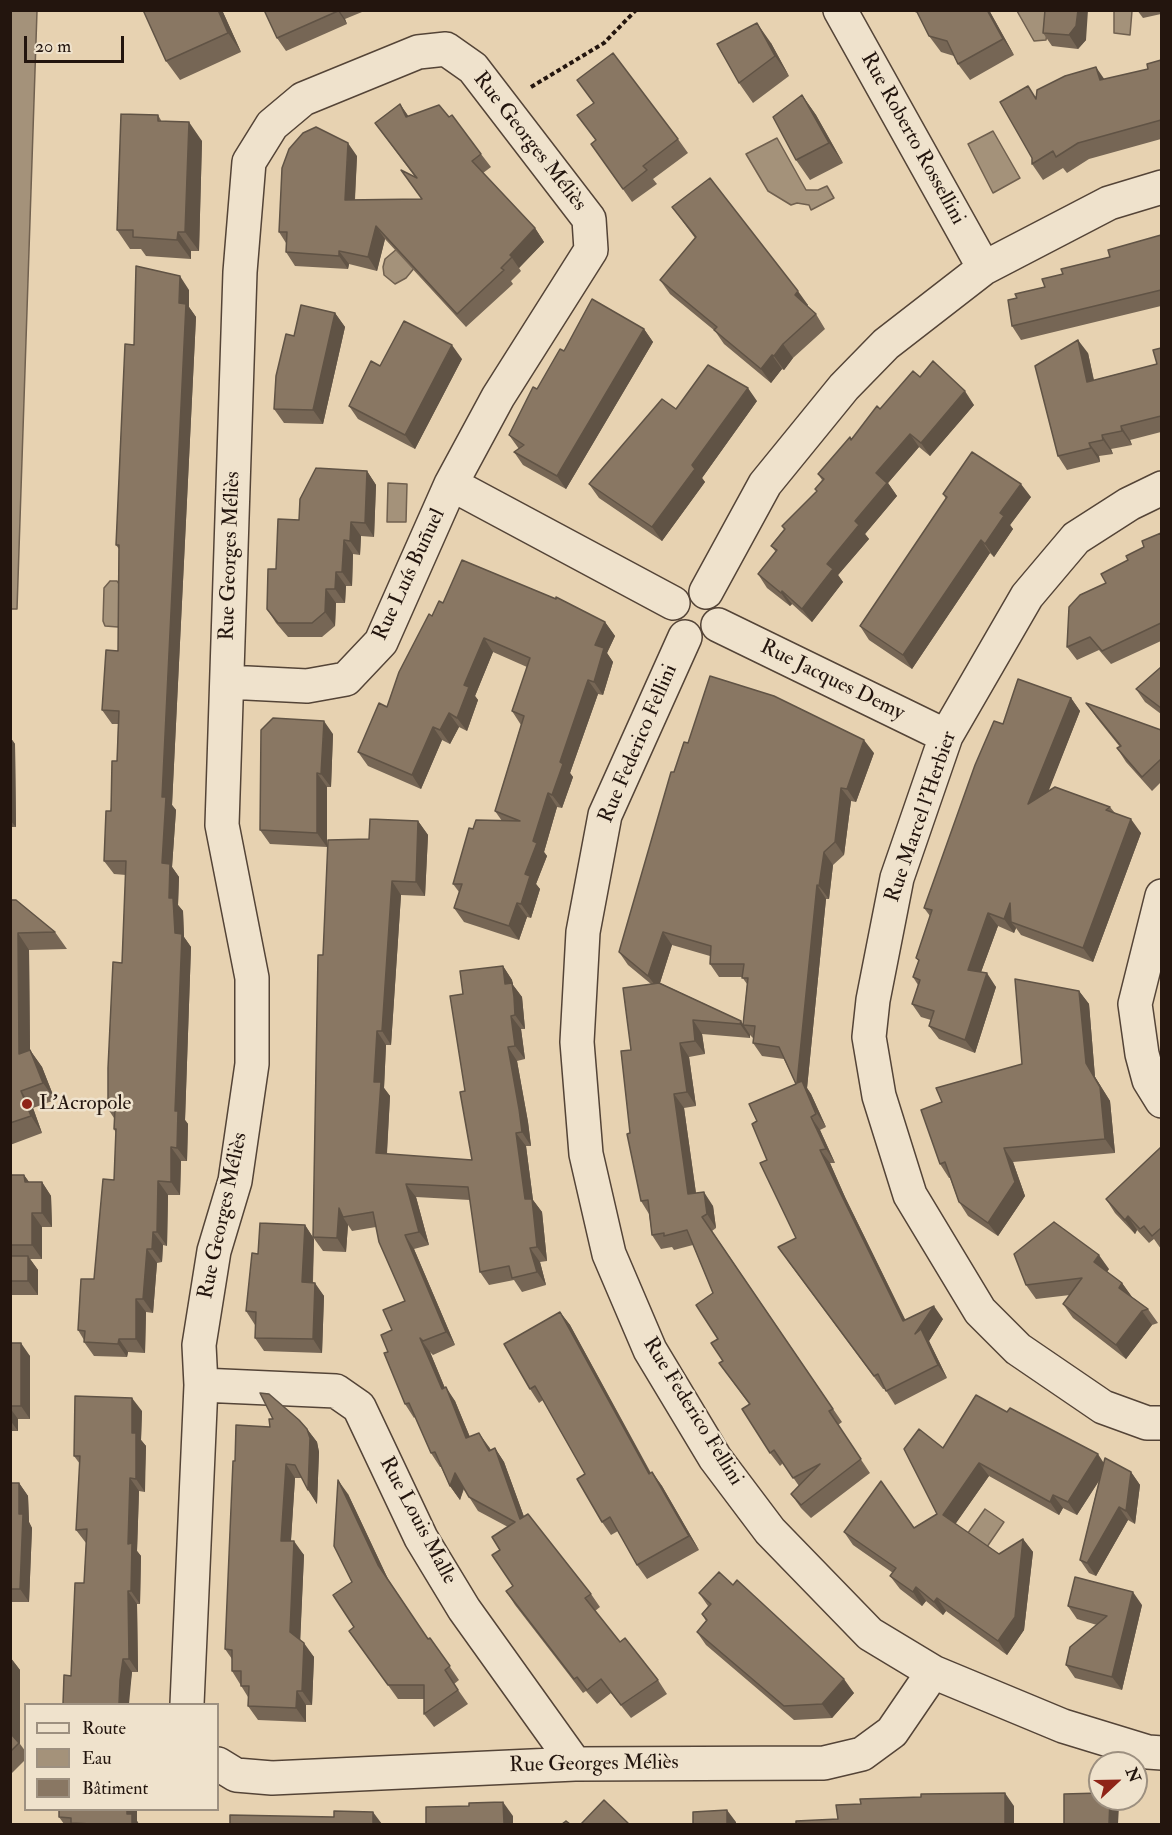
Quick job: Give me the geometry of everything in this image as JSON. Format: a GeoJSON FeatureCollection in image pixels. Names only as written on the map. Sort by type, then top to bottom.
{"type":"FeatureCollection","features":[{"type":"Feature","properties":{"kind":"street","name":"Rue Roberto Rossellini"},"geometry":{"type":"LineString","coordinates":[[840,10],[984,268]]}},
{"type":"Feature","properties":{"kind":"street","name":"Rue Georges Méliès"},"geometry":{"type":"LineString","coordinates":[[187,1703],[201,1385],[199,1345],[214,1251],[236,1181],[252,1064],[252,978],[222,825],[240,272],[249,162],[272,125],[303,99],[418,52],[446,50],[473,68],[589,219],[591,250],[498,397],[451,484]]}},
{"type":"Feature","properties":{"kind":"street"},"geometry":{"type":"LineString","coordinates":[[706,592],[765,484],[844,387],[886,344],[984,268],[1109,204],[1161,188]]}},
{"type":"Feature","properties":{"kind":"street"},"geometry":{"type":"LineString","coordinates":[[451,484],[673,603]]}},
{"type":"Feature","properties":{"kind":"street","name":"Rue Luís Buñuel"},"geometry":{"type":"LineString","coordinates":[[227,682],[307,686],[346,679],[381,642],[451,484]]}},
{"type":"Feature","properties":{"kind":"street","name":"Rue Marcel l'Herbier"},"geometry":{"type":"LineString","coordinates":[[1161,488],[1076,538],[1027,596],[946,736],[897,878],[873,1000],[869,1037],[879,1096],[910,1195],[980,1311],[1018,1349],[1103,1407],[1147,1423],[1161,1423]]}},
{"type":"Feature","properties":{"kind":"street"},"geometry":{"type":"LineString","coordinates":[[694,589],[706,592],[716,600],[720,613],[718,625],[707,636],[694,639],[685,637],[675,629],[670,614],[673,603],[682,593],[694,589]]}},
{"type":"Feature","properties":{"kind":"street","name":"Rue Jacques Demy"},"geometry":{"type":"LineString","coordinates":[[718,625],[946,736]]}},
{"type":"Feature","properties":{"kind":"street","name":"Rue Federico Fellini"},"geometry":{"type":"LineString","coordinates":[[685,637],[605,815],[583,932],[577,1042],[586,1154],[609,1254],[650,1350],[715,1458],[770,1531],[870,1634],[933,1672],[1063,1726],[1161,1754]]}},
{"type":"Feature","properties":{"kind":"street"},"geometry":{"type":"LineString","coordinates":[[1161,896],[1135,1004],[1142,1054],[1149,1080],[1161,1101]]}},
{"type":"Feature","properties":{"kind":"street","name":"Rue Louis Malle"},"geometry":{"type":"LineString","coordinates":[[201,1385],[336,1391],[359,1407],[421,1538],[464,1609],[575,1764]]}},
{"type":"Feature","properties":{"kind":"street","name":"Rue Georges Méliès"},"geometry":{"type":"LineString","coordinates":[[219,1765],[236,1775],[272,1778],[575,1764],[824,1763],[862,1754],[892,1732],[933,1672]]}},
{"type":"Feature","properties":{"kind":"path"},"geometry":{"type":"LineString","coordinates":[[501,105],[604,43],[636,10]]}},
{"type":"Feature","properties":{"kind":"water"},"geometry":{"type":"Polygon","coordinates":[[[10,11],[37,11],[17,609],[10,609],[10,11]]]}},
{"type":"Feature","properties":{"kind":"water"},"geometry":{"type":"Polygon","coordinates":[[[1017,11],[1050,11],[1046,40],[1034,41],[1017,11]]]}},
{"type":"Feature","properties":{"kind":"water"},"geometry":{"type":"Polygon","coordinates":[[[1114,11],[1132,11],[1130,35],[1114,33],[1114,11]]]}},
{"type":"Feature","properties":{"kind":"water"},"geometry":{"type":"Polygon","coordinates":[[[993,131],[1020,178],[993,193],[968,144],[993,131]]]}},
{"type":"Feature","properties":{"kind":"water"},"geometry":{"type":"Polygon","coordinates":[[[777,138],[806,190],[818,190],[827,186],[834,198],[811,210],[809,205],[797,203],[791,205],[768,191],[746,154],[777,138]]]}},
{"type":"Feature","properties":{"kind":"water"},"geometry":{"type":"Polygon","coordinates":[[[398,248],[420,261],[406,278],[395,284],[384,275],[383,267],[385,259],[398,248]]]}},
{"type":"Feature","properties":{"kind":"water"},"geometry":{"type":"Polygon","coordinates":[[[388,483],[407,484],[406,522],[387,522],[388,483]]]}},
{"type":"Feature","properties":{"kind":"water"},"geometry":{"type":"Polygon","coordinates":[[[110,581],[117,581],[122,588],[121,622],[118,627],[105,626],[103,621],[104,588],[110,581]]]}},
{"type":"Feature","properties":{"kind":"water"},"geometry":{"type":"Polygon","coordinates":[[[985,1509],[1004,1522],[980,1557],[960,1544],[985,1509]]]}},
{"type":"Feature","properties":{"kind":"building"},"geometry":{"type":"Polygon","coordinates":[[[143,10],[218,10],[228,33],[166,61],[143,10]]]}},
{"type":"Feature","properties":{"kind":"building"},"geometry":{"type":"Polygon","coordinates":[[[264,10],[338,10],[338,11],[277,38],[264,10]]]}},
{"type":"Feature","properties":{"kind":"building"},"geometry":{"type":"Polygon","coordinates":[[[916,10],[987,10],[1003,39],[958,64],[947,41],[929,36],[916,10]]]}},
{"type":"Feature","properties":{"kind":"building"},"geometry":{"type":"Polygon","coordinates":[[[1045,10],[1078,10],[1076,26],[1069,35],[1043,33],[1045,10]]]}},
{"type":"Feature","properties":{"kind":"building"},"geometry":{"type":"Polygon","coordinates":[[[757,23],[775,56],[739,83],[717,44],[757,23]]]}},
{"type":"Feature","properties":{"kind":"building"},"geometry":{"type":"Polygon","coordinates":[[[613,53],[678,139],[643,166],[647,170],[623,189],[591,144],[596,140],[577,115],[594,103],[577,80],[613,53]]]}},
{"type":"Feature","properties":{"kind":"building"},"geometry":{"type":"Polygon","coordinates":[[[1161,60],[1161,120],[1078,143],[1056,157],[1053,151],[1032,164],[1032,158],[1000,102],[1028,86],[1036,99],[1037,90],[1065,76],[1096,67],[1100,80],[1148,69],[1147,64],[1161,60]]]}},
{"type":"Feature","properties":{"kind":"building"},"geometry":{"type":"Polygon","coordinates":[[[802,95],[829,143],[796,160],[773,117],[802,95]]]}},
{"type":"Feature","properties":{"kind":"building"},"geometry":{"type":"Polygon","coordinates":[[[400,104],[406,117],[439,105],[449,117],[452,115],[481,154],[472,161],[535,228],[510,255],[512,257],[501,268],[504,270],[457,314],[376,226],[368,257],[339,251],[339,256],[286,252],[287,232],[279,232],[282,168],[289,149],[303,133],[316,127],[348,143],[345,200],[422,199],[401,170],[417,178],[375,123],[400,104]]]}},
{"type":"Feature","properties":{"kind":"building"},"geometry":{"type":"Polygon","coordinates":[[[121,114],[158,115],[158,121],[189,122],[185,232],[178,232],[177,240],[133,237],[133,230],[117,230],[121,114]]]}},
{"type":"Feature","properties":{"kind":"building"},"geometry":{"type":"Polygon","coordinates":[[[710,178],[798,291],[795,295],[816,314],[783,344],[774,356],[772,355],[761,369],[714,330],[717,327],[660,280],[696,237],[672,207],[710,178]]]}},
{"type":"Feature","properties":{"kind":"building"},"geometry":{"type":"Polygon","coordinates":[[[1161,235],[1161,290],[1012,326],[1008,300],[1017,298],[1015,294],[1045,287],[1042,279],[1063,274],[1061,269],[1110,257],[1108,250],[1161,235]]]}},
{"type":"Feature","properties":{"kind":"building"},"geometry":{"type":"Polygon","coordinates":[[[136,266],[180,276],[179,303],[186,304],[162,797],[166,797],[162,863],[170,864],[169,898],[173,898],[175,933],[182,934],[175,1111],[178,1111],[177,1148],[171,1147],[171,1182],[158,1181],[157,1232],[153,1232],[152,1249],[147,1249],[143,1299],[136,1299],[136,1339],[119,1339],[118,1344],[84,1342],[85,1331],[78,1330],[81,1279],[94,1279],[103,1179],[114,1180],[115,1109],[108,1109],[108,1068],[113,962],[122,963],[126,861],[104,861],[106,811],[111,811],[112,761],[117,761],[119,711],[102,710],[106,650],[118,651],[119,545],[116,545],[125,344],[134,345],[136,266]]]}},
{"type":"Feature","properties":{"kind":"building"},"geometry":{"type":"Polygon","coordinates":[[[592,299],[644,329],[557,476],[514,452],[524,445],[509,435],[533,387],[537,389],[560,349],[564,351],[592,299]]]}},
{"type":"Feature","properties":{"kind":"building"},"geometry":{"type":"Polygon","coordinates":[[[301,305],[335,313],[313,410],[274,409],[276,376],[286,334],[294,336],[301,305]]]}},
{"type":"Feature","properties":{"kind":"building"},"geometry":{"type":"Polygon","coordinates":[[[404,321],[452,345],[405,435],[349,406],[371,361],[380,366],[404,321]]]}},
{"type":"Feature","properties":{"kind":"building"},"geometry":{"type":"Polygon","coordinates":[[[1078,340],[1087,382],[1157,364],[1153,350],[1161,348],[1161,416],[1121,426],[1122,431],[1102,435],[1103,440],[1089,443],[1091,448],[1058,456],[1035,366],[1078,340]]]}},
{"type":"Feature","properties":{"kind":"building"},"geometry":{"type":"Polygon","coordinates":[[[933,361],[965,391],[921,443],[910,434],[876,473],[887,483],[855,521],[859,525],[827,564],[833,569],[802,609],[758,574],[777,550],[771,546],[785,529],[782,526],[817,491],[815,489],[824,479],[818,474],[850,437],[851,440],[877,406],[880,409],[913,371],[920,377],[933,361]]]}},
{"type":"Feature","properties":{"kind":"building"},"geometry":{"type":"Polygon","coordinates":[[[708,365],[748,388],[692,465],[695,469],[652,527],[589,484],[662,399],[676,409],[708,365]]]}},
{"type":"Feature","properties":{"kind":"building"},"geometry":{"type":"Polygon","coordinates":[[[972,452],[1021,484],[1000,513],[1004,516],[985,544],[981,540],[903,655],[860,626],[947,497],[943,494],[972,452]]]}},
{"type":"Feature","properties":{"kind":"building"},"geometry":{"type":"Polygon","coordinates":[[[316,468],[367,471],[365,523],[351,522],[350,541],[344,540],[342,572],[336,572],[335,589],[326,589],[325,612],[312,623],[278,623],[267,609],[268,569],[276,569],[278,519],[299,520],[300,499],[316,468]]]}},
{"type":"Feature","properties":{"kind":"building"},"geometry":{"type":"Polygon","coordinates":[[[1161,533],[1161,623],[1102,651],[1090,637],[1067,647],[1069,607],[1080,595],[1106,583],[1101,574],[1128,560],[1126,556],[1144,547],[1142,541],[1161,533]]]}},
{"type":"Feature","properties":{"kind":"building"},"geometry":{"type":"Polygon","coordinates":[[[462,560],[556,599],[556,597],[605,622],[595,645],[604,648],[594,682],[588,680],[560,762],[563,764],[552,795],[548,793],[533,841],[537,843],[525,874],[530,876],[521,904],[517,903],[509,926],[454,908],[462,884],[453,884],[469,828],[473,829],[476,820],[520,821],[495,811],[524,716],[512,711],[530,658],[484,638],[464,685],[469,687],[457,718],[449,713],[440,730],[433,727],[412,775],[358,752],[379,703],[387,707],[399,672],[429,614],[432,616],[439,601],[443,603],[462,560]]]}},
{"type":"Feature","properties":{"kind":"building"},"geometry":{"type":"Polygon","coordinates":[[[1161,667],[1161,708],[1136,689],[1161,667]]]}},
{"type":"Feature","properties":{"kind":"building"},"geometry":{"type":"Polygon","coordinates":[[[710,676],[774,696],[864,740],[847,789],[841,788],[835,842],[824,852],[819,886],[817,885],[797,1083],[802,1081],[816,1114],[811,1117],[826,1149],[820,1150],[903,1321],[934,1306],[915,1334],[921,1329],[938,1365],[886,1391],[878,1374],[874,1376],[778,1247],[796,1238],[760,1163],[767,1160],[752,1124],[757,1121],[749,1104],[796,1084],[779,1047],[753,1043],[755,1026],[743,1025],[748,978],[742,978],[744,964],[710,964],[711,946],[663,932],[648,976],[619,952],[671,772],[674,772],[684,742],[688,743],[710,676]]]}},
{"type":"Feature","properties":{"kind":"building"},"geometry":{"type":"Polygon","coordinates":[[[1018,679],[1071,698],[1028,804],[1055,787],[1110,807],[1106,810],[1131,819],[1083,948],[1011,922],[1010,903],[1004,919],[988,913],[968,970],[987,973],[965,1040],[929,1026],[934,1011],[912,1004],[920,980],[913,977],[919,960],[916,958],[932,910],[924,908],[975,765],[994,721],[1003,724],[1018,679]]]}},
{"type":"Feature","properties":{"kind":"building"},"geometry":{"type":"Polygon","coordinates":[[[1086,703],[1161,730],[1161,759],[1142,777],[1117,748],[1121,746],[1086,703]]]}},
{"type":"Feature","properties":{"kind":"building"},"geometry":{"type":"Polygon","coordinates":[[[273,718],[324,721],[321,774],[317,773],[317,833],[260,830],[261,730],[273,718]]]}},
{"type":"Feature","properties":{"kind":"building"},"geometry":{"type":"Polygon","coordinates":[[[370,819],[418,821],[416,882],[392,881],[382,1031],[377,1031],[374,1082],[381,1082],[376,1153],[472,1160],[460,1092],[465,1091],[450,996],[463,994],[460,971],[503,966],[505,984],[512,983],[514,997],[515,1015],[511,1016],[515,1046],[508,1047],[522,1132],[516,1133],[525,1199],[532,1199],[537,1247],[530,1248],[537,1272],[512,1278],[509,1266],[480,1272],[468,1187],[406,1184],[419,1232],[405,1235],[446,1332],[423,1341],[420,1338],[442,1389],[446,1387],[466,1438],[479,1433],[489,1451],[495,1448],[520,1519],[528,1514],[591,1594],[585,1598],[620,1642],[625,1638],[658,1680],[621,1705],[601,1679],[587,1690],[577,1677],[574,1679],[506,1591],[513,1586],[492,1555],[500,1550],[492,1537],[515,1522],[469,1497],[455,1473],[450,1486],[435,1452],[431,1453],[409,1403],[405,1404],[384,1353],[388,1352],[381,1335],[392,1330],[383,1310],[405,1301],[379,1242],[373,1212],[343,1217],[339,1208],[337,1238],[313,1237],[318,955],[323,955],[328,840],[369,839],[370,819]]]}},
{"type":"Feature","properties":{"kind":"building"},"geometry":{"type":"Polygon","coordinates":[[[10,900],[16,900],[55,932],[18,933],[19,1054],[30,1050],[43,1083],[21,1091],[31,1116],[10,1123],[10,900]]]}},
{"type":"Feature","properties":{"kind":"building"},"geometry":{"type":"Polygon","coordinates":[[[1015,979],[1079,991],[1086,1063],[1100,1087],[1105,1139],[1004,1148],[1015,1182],[988,1223],[959,1202],[945,1162],[940,1164],[921,1110],[942,1102],[936,1088],[1022,1064],[1015,979]]]}},
{"type":"Feature","properties":{"kind":"building"},"geometry":{"type":"Polygon","coordinates":[[[659,983],[741,1021],[740,1024],[693,1020],[695,1041],[680,1043],[687,1092],[674,1094],[688,1194],[704,1192],[707,1214],[702,1217],[833,1409],[829,1411],[861,1459],[801,1505],[791,1494],[820,1464],[793,1478],[774,1450],[770,1453],[742,1409],[750,1404],[719,1363],[723,1361],[711,1343],[718,1339],[696,1305],[713,1293],[687,1230],[664,1236],[664,1233],[652,1235],[648,1200],[641,1201],[627,1134],[630,1133],[621,1051],[631,1050],[623,988],[659,983]]]}},
{"type":"Feature","properties":{"kind":"building"},"geometry":{"type":"Polygon","coordinates":[[[1161,1147],[1161,1228],[1152,1236],[1144,1226],[1140,1229],[1128,1216],[1125,1220],[1106,1199],[1161,1147]]]}},
{"type":"Feature","properties":{"kind":"building"},"geometry":{"type":"Polygon","coordinates":[[[10,1175],[24,1175],[25,1182],[42,1182],[42,1213],[32,1213],[32,1245],[10,1245],[10,1175]]]}},
{"type":"Feature","properties":{"kind":"building"},"geometry":{"type":"Polygon","coordinates":[[[1054,1222],[1099,1255],[1094,1262],[1122,1283],[1119,1288],[1148,1309],[1142,1311],[1116,1345],[1063,1304],[1082,1278],[1026,1285],[1014,1254],[1054,1222]]]}},
{"type":"Feature","properties":{"kind":"building"},"geometry":{"type":"Polygon","coordinates":[[[260,1223],[305,1225],[302,1282],[315,1283],[313,1339],[255,1338],[256,1312],[246,1311],[252,1253],[258,1254],[260,1223]]]}},
{"type":"Feature","properties":{"kind":"building"},"geometry":{"type":"Polygon","coordinates":[[[10,1256],[28,1256],[28,1281],[10,1281],[10,1256]]]}},
{"type":"Feature","properties":{"kind":"building"},"geometry":{"type":"Polygon","coordinates":[[[560,1312],[649,1474],[652,1472],[689,1536],[637,1565],[610,1517],[602,1522],[577,1479],[585,1474],[535,1386],[530,1389],[504,1344],[560,1312]]]}},
{"type":"Feature","properties":{"kind":"building"},"geometry":{"type":"Polygon","coordinates":[[[10,1343],[21,1343],[21,1406],[10,1406],[10,1343]]]}},
{"type":"Feature","properties":{"kind":"building"},"geometry":{"type":"Polygon","coordinates":[[[260,1393],[269,1394],[299,1420],[307,1429],[310,1438],[308,1490],[295,1465],[286,1464],[281,1541],[294,1541],[290,1632],[304,1643],[302,1691],[297,1691],[296,1708],[248,1706],[249,1686],[241,1686],[241,1671],[232,1671],[232,1650],[225,1649],[236,1425],[270,1427],[269,1419],[273,1419],[260,1393]]]}},
{"type":"Feature","properties":{"kind":"building"},"geometry":{"type":"Polygon","coordinates":[[[976,1395],[1007,1412],[1010,1408],[1098,1454],[1068,1502],[1053,1495],[1050,1502],[979,1463],[943,1515],[999,1554],[1023,1539],[1015,1617],[998,1641],[937,1598],[934,1602],[916,1587],[913,1592],[890,1576],[896,1568],[844,1532],[881,1481],[914,1528],[937,1514],[904,1449],[919,1429],[943,1448],[976,1395]]]}},
{"type":"Feature","properties":{"kind":"building"},"geometry":{"type":"Polygon","coordinates":[[[75,1396],[132,1398],[132,1433],[136,1433],[136,1479],[130,1478],[128,1544],[132,1543],[131,1591],[128,1591],[129,1659],[123,1659],[119,1703],[63,1703],[64,1675],[71,1676],[75,1583],[84,1583],[87,1529],[76,1530],[80,1456],[74,1456],[75,1396]]]}},
{"type":"Feature","properties":{"kind":"building"},"geometry":{"type":"Polygon","coordinates":[[[1105,1458],[1131,1472],[1126,1511],[1119,1507],[1087,1563],[1080,1560],[1105,1458]]]}},
{"type":"Feature","properties":{"kind":"building"},"geometry":{"type":"Polygon","coordinates":[[[338,1480],[378,1565],[428,1639],[430,1638],[450,1666],[445,1670],[458,1690],[424,1714],[424,1685],[388,1685],[349,1631],[354,1627],[333,1595],[352,1582],[334,1546],[338,1480]]]}},
{"type":"Feature","properties":{"kind":"building"},"geometry":{"type":"Polygon","coordinates":[[[10,1483],[19,1483],[19,1514],[23,1514],[20,1589],[10,1589],[10,1483]]]}},
{"type":"Feature","properties":{"kind":"building"},"geometry":{"type":"Polygon","coordinates":[[[719,1572],[733,1585],[737,1580],[844,1679],[822,1704],[784,1706],[697,1632],[707,1620],[702,1614],[711,1604],[699,1593],[719,1572]]]}},
{"type":"Feature","properties":{"kind":"building"},"geometry":{"type":"Polygon","coordinates":[[[1075,1577],[1133,1592],[1112,1677],[1066,1665],[1070,1647],[1107,1616],[1068,1606],[1075,1577]]]}},
{"type":"Feature","properties":{"kind":"building"},"geometry":{"type":"Polygon","coordinates":[[[10,1720],[11,1734],[19,1743],[10,1752],[10,1720]]]}},
{"type":"Feature","properties":{"kind":"building"},"geometry":{"type":"Polygon","coordinates":[[[1005,1793],[1005,1824],[796,1824],[796,1821],[838,1819],[836,1805],[861,1804],[860,1799],[921,1797],[921,1794],[1005,1793]]]}},
{"type":"Feature","properties":{"kind":"building"},"geometry":{"type":"Polygon","coordinates":[[[1088,1793],[1088,1811],[1110,1811],[1109,1824],[1064,1824],[1064,1794],[1088,1793]]]}},
{"type":"Feature","properties":{"kind":"building"},"geometry":{"type":"Polygon","coordinates":[[[604,1800],[629,1824],[581,1824],[604,1800]]]}},
{"type":"Feature","properties":{"kind":"building"},"geometry":{"type":"Polygon","coordinates":[[[503,1802],[504,1824],[426,1824],[426,1807],[503,1802]]]}},
{"type":"Feature","properties":{"kind":"building"},"geometry":{"type":"Polygon","coordinates":[[[727,1810],[727,1824],[693,1824],[693,1812],[727,1810]]]}},
{"type":"Feature","properties":{"kind":"building"},"geometry":{"type":"Polygon","coordinates":[[[59,1811],[127,1811],[127,1814],[132,1814],[132,1824],[71,1823],[71,1818],[59,1817],[59,1811]]]}},
{"type":"Feature","properties":{"kind":"building"},"geometry":{"type":"Polygon","coordinates":[[[334,1811],[373,1812],[373,1824],[230,1824],[230,1815],[334,1817],[334,1811]]]}},
{"type":"Feature","properties":{"kind":"place","name":"L'Acropole"},"geometry":{"type":"Point","coordinates":[27,1104]}}]}
